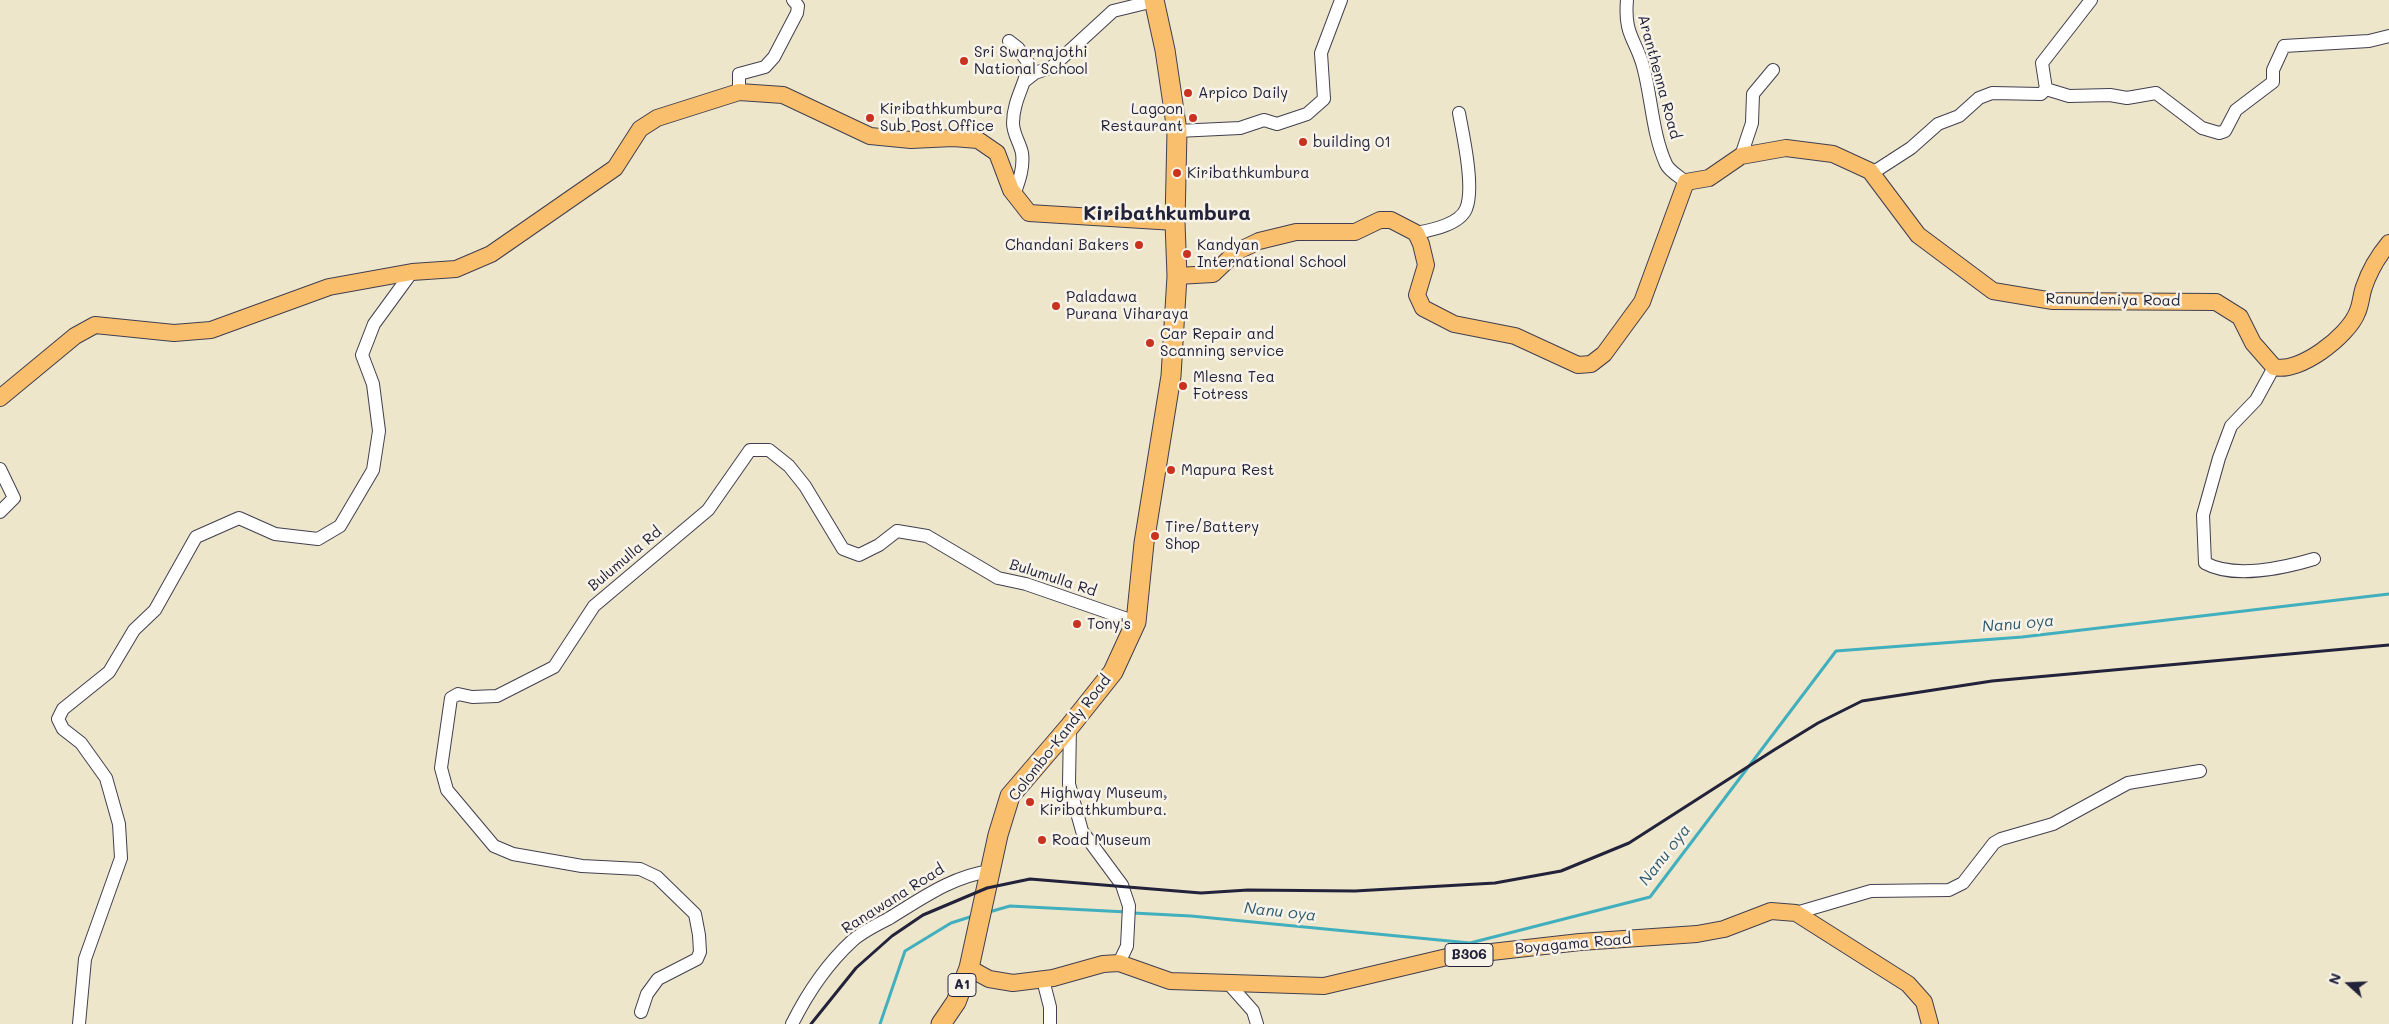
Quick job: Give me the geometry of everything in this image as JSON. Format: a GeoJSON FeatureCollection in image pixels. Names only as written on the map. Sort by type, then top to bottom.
{"type":"FeatureCollection","features":[{"type":"Feature","properties":{"kind":"highway","name":"Colombo-Kandy Road"},"geometry":{"type":"LineString","coordinates":[[941,1024],[956,1002],[969,968],[976,943],[998,835],[1010,796],[1113,672],[1136,622],[1144,543],[1171,376],[1177,276],[1175,222],[1177,131],[1165,50],[1154,0]]}},
{"type":"Feature","properties":{"kind":"main road"},"geometry":{"type":"LineString","coordinates":[[0,398],[75,336],[95,325],[174,333],[211,330],[329,287],[412,272],[456,269],[491,254],[616,168],[640,129],[657,118],[739,92],[784,95],[870,136],[912,140],[953,138],[978,140],[997,153],[1010,187],[1030,213],[1175,222]]}},
{"type":"Feature","properties":{"kind":"main road","name":"Ranundeniya Road"},"geometry":{"type":"LineString","coordinates":[[1686,182],[1708,178],[1741,156],[1786,148],[1833,154],[1870,171],[1918,235],[1993,291],[2052,301],[2216,302],[2240,317],[2253,342],[2274,368]]}},
{"type":"Feature","properties":{"kind":"main road"},"geometry":{"type":"LineString","coordinates":[[1177,276],[1213,274],[1236,252],[1259,242],[1296,232],[1355,232],[1380,220],[1391,220],[1416,233],[1422,244],[1426,265],[1417,295],[1423,308],[1454,324],[1515,336],[1578,366],[1591,364],[1604,354],[1642,302],[1686,182]]}},
{"type":"Feature","properties":{"kind":"main road"},"geometry":{"type":"LineString","coordinates":[[2274,368],[2278,369],[2305,361],[2344,334],[2358,313],[2364,286],[2389,243]]}},
{"type":"Feature","properties":{"kind":"main road","name":"Boyagama Road"},"geometry":{"type":"LineString","coordinates":[[969,968],[997,981],[1013,983],[1043,980],[1103,964],[1119,963],[1170,981],[1324,986],[1447,957],[1580,942],[1697,934],[1724,929],[1771,911],[1796,913],[1908,984],[1924,1002],[1930,1024]]}},
{"type":"Feature","properties":{"kind":"street"},"geometry":{"type":"LineString","coordinates":[[739,92],[739,74],[765,67],[774,56],[797,13],[798,6],[793,0]]}},
{"type":"Feature","properties":{"kind":"street"},"geometry":{"type":"LineString","coordinates":[[1010,187],[1022,176],[1022,153],[1013,125],[1015,100],[1031,76],[1052,67],[1113,11],[1154,0]]}},
{"type":"Feature","properties":{"kind":"street"},"geometry":{"type":"LineString","coordinates":[[1177,131],[1240,128],[1264,120],[1277,124],[1308,114],[1324,99],[1321,53],[1341,0]]}},
{"type":"Feature","properties":{"kind":"street","name":"Aranthenna Road"},"geometry":{"type":"LineString","coordinates":[[1627,0],[1625,19],[1630,37],[1643,65],[1651,118],[1666,166],[1686,182]]}},
{"type":"Feature","properties":{"kind":"street"},"geometry":{"type":"LineString","coordinates":[[2046,89],[2042,64],[2091,0]]}},
{"type":"Feature","properties":{"kind":"street"},"geometry":{"type":"LineString","coordinates":[[2046,89],[2069,96],[2110,95],[2127,98],[2156,93],[2202,128],[2219,133],[2225,130],[2236,110],[2273,82],[2273,70],[2284,46],[2369,41],[2389,36]]}},
{"type":"Feature","properties":{"kind":"street"},"geometry":{"type":"LineString","coordinates":[[1009,41],[1018,48],[1029,64],[1031,76]]}},
{"type":"Feature","properties":{"kind":"street"},"geometry":{"type":"LineString","coordinates":[[1741,156],[1752,123],[1753,94],[1773,70]]}},
{"type":"Feature","properties":{"kind":"street"},"geometry":{"type":"LineString","coordinates":[[1870,171],[1877,170],[1911,148],[1938,124],[1959,116],[1979,98],[1992,93],[2041,94],[2046,89]]}},
{"type":"Feature","properties":{"kind":"street"},"geometry":{"type":"LineString","coordinates":[[1416,233],[1432,230],[1457,220],[1466,209],[1468,190],[1467,156],[1459,113]]}},
{"type":"Feature","properties":{"kind":"street"},"geometry":{"type":"LineString","coordinates":[[79,1024],[85,958],[120,858],[119,824],[106,778],[81,743],[63,729],[58,719],[63,709],[109,672],[134,630],[154,610],[196,536],[239,518],[275,534],[318,539],[340,526],[373,470],[379,431],[373,384],[362,355],[374,324],[412,272]]}},
{"type":"Feature","properties":{"kind":"street"},"geometry":{"type":"LineString","coordinates":[[2274,368],[2256,400],[2231,426],[2219,458],[2203,515],[2206,563],[2216,569],[2258,570],[2290,566],[2314,559]]}},
{"type":"Feature","properties":{"kind":"street","name":"Bulumulla Rd"},"geometry":{"type":"LineString","coordinates":[[641,1012],[647,994],[658,979],[697,959],[700,952],[695,914],[657,877],[640,869],[582,866],[513,854],[494,846],[447,790],[441,768],[450,698],[458,694],[472,697],[497,696],[554,667],[594,606],[708,510],[750,450],[769,450],[789,466],[806,486],[843,549],[859,554],[879,545],[897,530],[927,536],[998,578],[1026,584],[1136,622]]}},
{"type":"Feature","properties":{"kind":"street"},"geometry":{"type":"LineString","coordinates":[[0,469],[14,498],[0,512]]}},
{"type":"Feature","properties":{"kind":"street"},"geometry":{"type":"LineString","coordinates":[[1070,726],[1069,784],[1082,831],[1122,885],[1130,906],[1127,946],[1119,963]]}},
{"type":"Feature","properties":{"kind":"street"},"geometry":{"type":"LineString","coordinates":[[1796,913],[1871,891],[1949,890],[1963,883],[1994,843],[2001,839],[2053,824],[2128,783],[2200,772]]}},
{"type":"Feature","properties":{"kind":"street","name":"Ranawana Road"},"geometry":{"type":"LineString","coordinates":[[792,1024],[804,1000],[823,974],[853,940],[946,884],[973,873],[991,871]]}},
{"type":"Feature","properties":{"kind":"street"},"geometry":{"type":"LineString","coordinates":[[1043,980],[1050,1007],[1050,1024]]}},
{"type":"Feature","properties":{"kind":"street"},"geometry":{"type":"LineString","coordinates":[[1229,984],[1253,1011],[1257,1024]]}},
{"type":"Feature","properties":{"kind":"waterway","name":"Nanu oya"},"geometry":{"type":"LineString","coordinates":[[1133,913],[1191,916],[1470,943],[1650,897],[1836,651],[2022,637],[2389,594]]}},
{"type":"Feature","properties":{"kind":"waterway","name":"Nanu oya"},"geometry":{"type":"LineString","coordinates":[[989,912],[1010,906],[1127,912]]}},
{"type":"Feature","properties":{"kind":"waterway","name":"Nanu oya"},"geometry":{"type":"LineString","coordinates":[[880,1024],[905,951],[951,923],[973,916]]}},
{"type":"Feature","properties":{"kind":"railway"},"geometry":{"type":"LineString","coordinates":[[811,1024],[856,968],[892,936],[923,915],[987,888],[1030,879],[1201,893],[1248,890],[1355,891],[1495,883],[1561,871],[1629,843],[1818,723],[1862,701],[1992,681],[2389,645]]}},
{"type":"Feature","properties":{"kind":"place","name":"Sri Swarnajothi National School"},"geometry":{"type":"Point","coordinates":[964,61]}},
{"type":"Feature","properties":{"kind":"place","name":"Arpico Daily"},"geometry":{"type":"Point","coordinates":[1188,93]}},
{"type":"Feature","properties":{"kind":"place","name":"Kiribathkumbura Sub Post Office"},"geometry":{"type":"Point","coordinates":[870,118]}},
{"type":"Feature","properties":{"kind":"place","name":"Lagoon Restaurant"},"geometry":{"type":"Point","coordinates":[1193,118]}},
{"type":"Feature","properties":{"kind":"place","name":"building 01"},"geometry":{"type":"Point","coordinates":[1303,142]}},
{"type":"Feature","properties":{"kind":"place","name":"Kiribathkumbura"},"geometry":{"type":"Point","coordinates":[1177,173]}},
{"type":"Feature","properties":{"kind":"place","name":"Chandani Bakers"},"geometry":{"type":"Point","coordinates":[1139,245]}},
{"type":"Feature","properties":{"kind":"place","name":"Kandyan International School"},"geometry":{"type":"Point","coordinates":[1187,254]}},
{"type":"Feature","properties":{"kind":"place","name":"Paladawa Purana Viharaya"},"geometry":{"type":"Point","coordinates":[1056,306]}},
{"type":"Feature","properties":{"kind":"place","name":"Car Repair and Scanning service"},"geometry":{"type":"Point","coordinates":[1150,343]}},
{"type":"Feature","properties":{"kind":"place","name":"Mlesna Tea Fotress"},"geometry":{"type":"Point","coordinates":[1183,386]}},
{"type":"Feature","properties":{"kind":"place","name":"Mapura Rest"},"geometry":{"type":"Point","coordinates":[1171,470]}},
{"type":"Feature","properties":{"kind":"place","name":"Tire/Battery Shop"},"geometry":{"type":"Point","coordinates":[1155,536]}},
{"type":"Feature","properties":{"kind":"place","name":"Tony's"},"geometry":{"type":"Point","coordinates":[1077,624]}},
{"type":"Feature","properties":{"kind":"place","name":"Highway Museum, Kiribathkumbura."},"geometry":{"type":"Point","coordinates":[1030,802]}},
{"type":"Feature","properties":{"kind":"place","name":"Road Museum"},"geometry":{"type":"Point","coordinates":[1042,840]}},
{"type":"Feature","properties":{"kind":"district","name":"Kiribathkumbura"},"geometry":{"type":"Point","coordinates":[1167,214]}}]}
